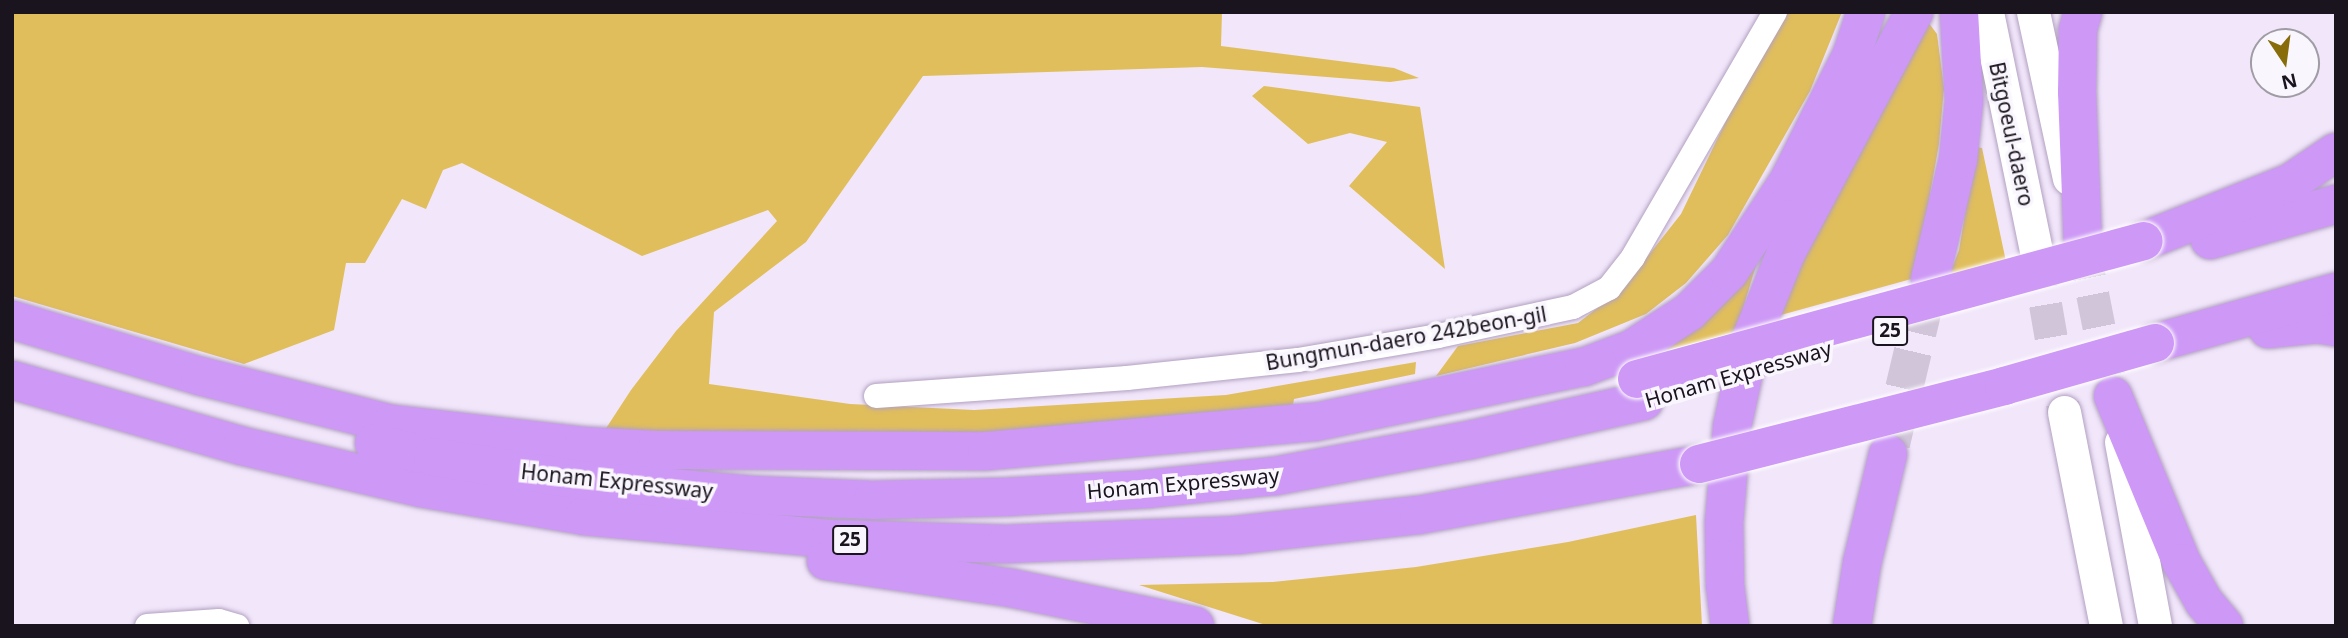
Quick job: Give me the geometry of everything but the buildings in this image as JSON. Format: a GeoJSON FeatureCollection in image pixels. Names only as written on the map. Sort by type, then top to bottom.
{"type":"FeatureCollection","features":[{"type":"Feature","properties":{"kind":"highway"},"geometry":{"type":"LineString","coordinates":[[391,424],[583,446],[656,450],[987,451],[1315,422],[1584,367],[1643,341],[1689,312],[1729,272],[1788,182],[1852,54],[1866,12]]}},
{"type":"Feature","properties":{"kind":"highway"},"geometry":{"type":"LineString","coordinates":[[1730,626],[1725,585],[1724,523],[1732,427],[1751,339],[1786,253],[1914,12]]}},
{"type":"Feature","properties":{"kind":"highway"},"geometry":{"type":"LineString","coordinates":[[1930,279],[1958,160],[1964,101],[1959,12]]}},
{"type":"Feature","properties":{"kind":"highway"},"geometry":{"type":"LineString","coordinates":[[2083,12],[2078,30],[2077,92],[2084,245]]}},
{"type":"Feature","properties":{"kind":"highway"},"geometry":{"type":"LineString","coordinates":[[2140,251],[2290,183],[2336,152]]}},
{"type":"Feature","properties":{"kind":"highway","name":"Honam Expressway"},"geometry":{"type":"LineString","coordinates":[[12,344],[98,372],[262,417],[433,457],[580,480],[751,495],[873,500],[1147,489],[1275,476],[1469,440],[2140,251],[2336,204]]}},
{"type":"Feature","properties":{"kind":"highway","name":"Honam Expressway"},"geometry":{"type":"LineString","coordinates":[[12,380],[242,446],[421,488],[584,516],[830,539],[1006,544],[1121,541],[1237,535],[1419,515],[1699,464],[1978,393],[2336,292]]}},
{"type":"Feature","properties":{"kind":"highway"},"geometry":{"type":"LineString","coordinates":[[12,320],[200,376],[391,424],[500,448],[633,467],[856,478],[950,480],[1068,476],[1203,465],[1319,450],[1640,390]]}},
{"type":"Feature","properties":{"kind":"highway"},"geometry":{"type":"LineString","coordinates":[[2155,343],[2317,324],[2336,327]]}},
{"type":"Feature","properties":{"kind":"highway"},"geometry":{"type":"LineString","coordinates":[[2113,396],[2182,563],[2204,602],[2224,626]]}},
{"type":"Feature","properties":{"kind":"highway"},"geometry":{"type":"LineString","coordinates":[[1852,626],[1862,563],[1888,454]]}},
{"type":"Feature","properties":{"kind":"highway"},"geometry":{"type":"LineString","coordinates":[[584,516],[751,552],[1011,588],[1195,626]]}},
{"type":"Feature","properties":{"kind":"main road","name":"Bitgoeul-daero"},"geometry":{"type":"LineString","coordinates":[[1987,12],[2037,256]]}},
{"type":"Feature","properties":{"kind":"main road"},"geometry":{"type":"LineString","coordinates":[[2033,12],[2084,245]]}},
{"type":"Feature","properties":{"kind":"main road"},"geometry":{"type":"LineString","coordinates":[[2113,396],[2155,626]]}},
{"type":"Feature","properties":{"kind":"main road"},"geometry":{"type":"LineString","coordinates":[[2064,412],[2106,626]]}},
{"type":"Feature","properties":{"kind":"street","name":"Bungmun-daero 242beon-gil"},"geometry":{"type":"LineString","coordinates":[[876,396],[1127,378],[1297,360],[1438,336],[1573,307],[1609,288],[1633,257],[1775,12]]}},
{"type":"Feature","properties":{"kind":"street"},"geometry":{"type":"LineString","coordinates":[[147,626],[219,621],[237,626]]}},
{"type":"Feature","properties":{"kind":"shaded area"},"geometry":{"type":"Polygon","coordinates":[[[12,12],[1222,12],[1221,46],[1394,68],[1419,78],[1390,82],[1202,67],[923,76],[806,242],[714,312],[709,384],[850,404],[974,410],[1226,395],[1416,362],[1415,374],[1294,399],[1292,411],[982,441],[601,436],[631,390],[676,331],[777,221],[768,210],[642,256],[462,163],[443,170],[426,209],[402,199],[365,263],[346,263],[334,330],[244,364],[12,296],[12,12]]]}},
{"type":"Feature","properties":{"kind":"shaded area"},"geometry":{"type":"Polygon","coordinates":[[[1786,12],[1842,12],[1810,91],[1728,235],[1686,283],[1646,314],[1575,343],[1436,376],[1458,346],[1578,323],[1622,289],[1681,214],[1755,61],[1786,12]]]}},
{"type":"Feature","properties":{"kind":"shaded area"},"geometry":{"type":"Polygon","coordinates":[[[1928,22],[1937,34],[1944,88],[1939,144],[1915,278],[1781,315],[1811,241],[1928,22]]]}},
{"type":"Feature","properties":{"kind":"shaded area"},"geometry":{"type":"Polygon","coordinates":[[[1264,86],[1420,107],[1445,269],[1349,186],[1387,142],[1350,133],[1308,144],[1252,96],[1264,86]]]}},
{"type":"Feature","properties":{"kind":"shaded area"},"geometry":{"type":"Polygon","coordinates":[[[1976,147],[1982,148],[2008,271],[1944,289],[1959,250],[1976,147]]]}},
{"type":"Feature","properties":{"kind":"shaded area"},"geometry":{"type":"Polygon","coordinates":[[[1760,252],[1736,332],[1637,358],[1760,252]]]}},
{"type":"Feature","properties":{"kind":"shaded area"},"geometry":{"type":"Polygon","coordinates":[[[1696,515],[1702,626],[1269,626],[1139,585],[1273,582],[1416,567],[1568,542],[1696,515]]]}},
{"type":"Feature","properties":{"kind":"tunnel"},"geometry":{"type":"LineString","coordinates":[[2083,245],[2110,383]]}},
{"type":"Feature","properties":{"kind":"tunnel"},"geometry":{"type":"LineString","coordinates":[[2037,255],[2064,412]]}},
{"type":"Feature","properties":{"kind":"tunnel"},"geometry":{"type":"LineString","coordinates":[[1891,444],[1930,279]]}}]}
